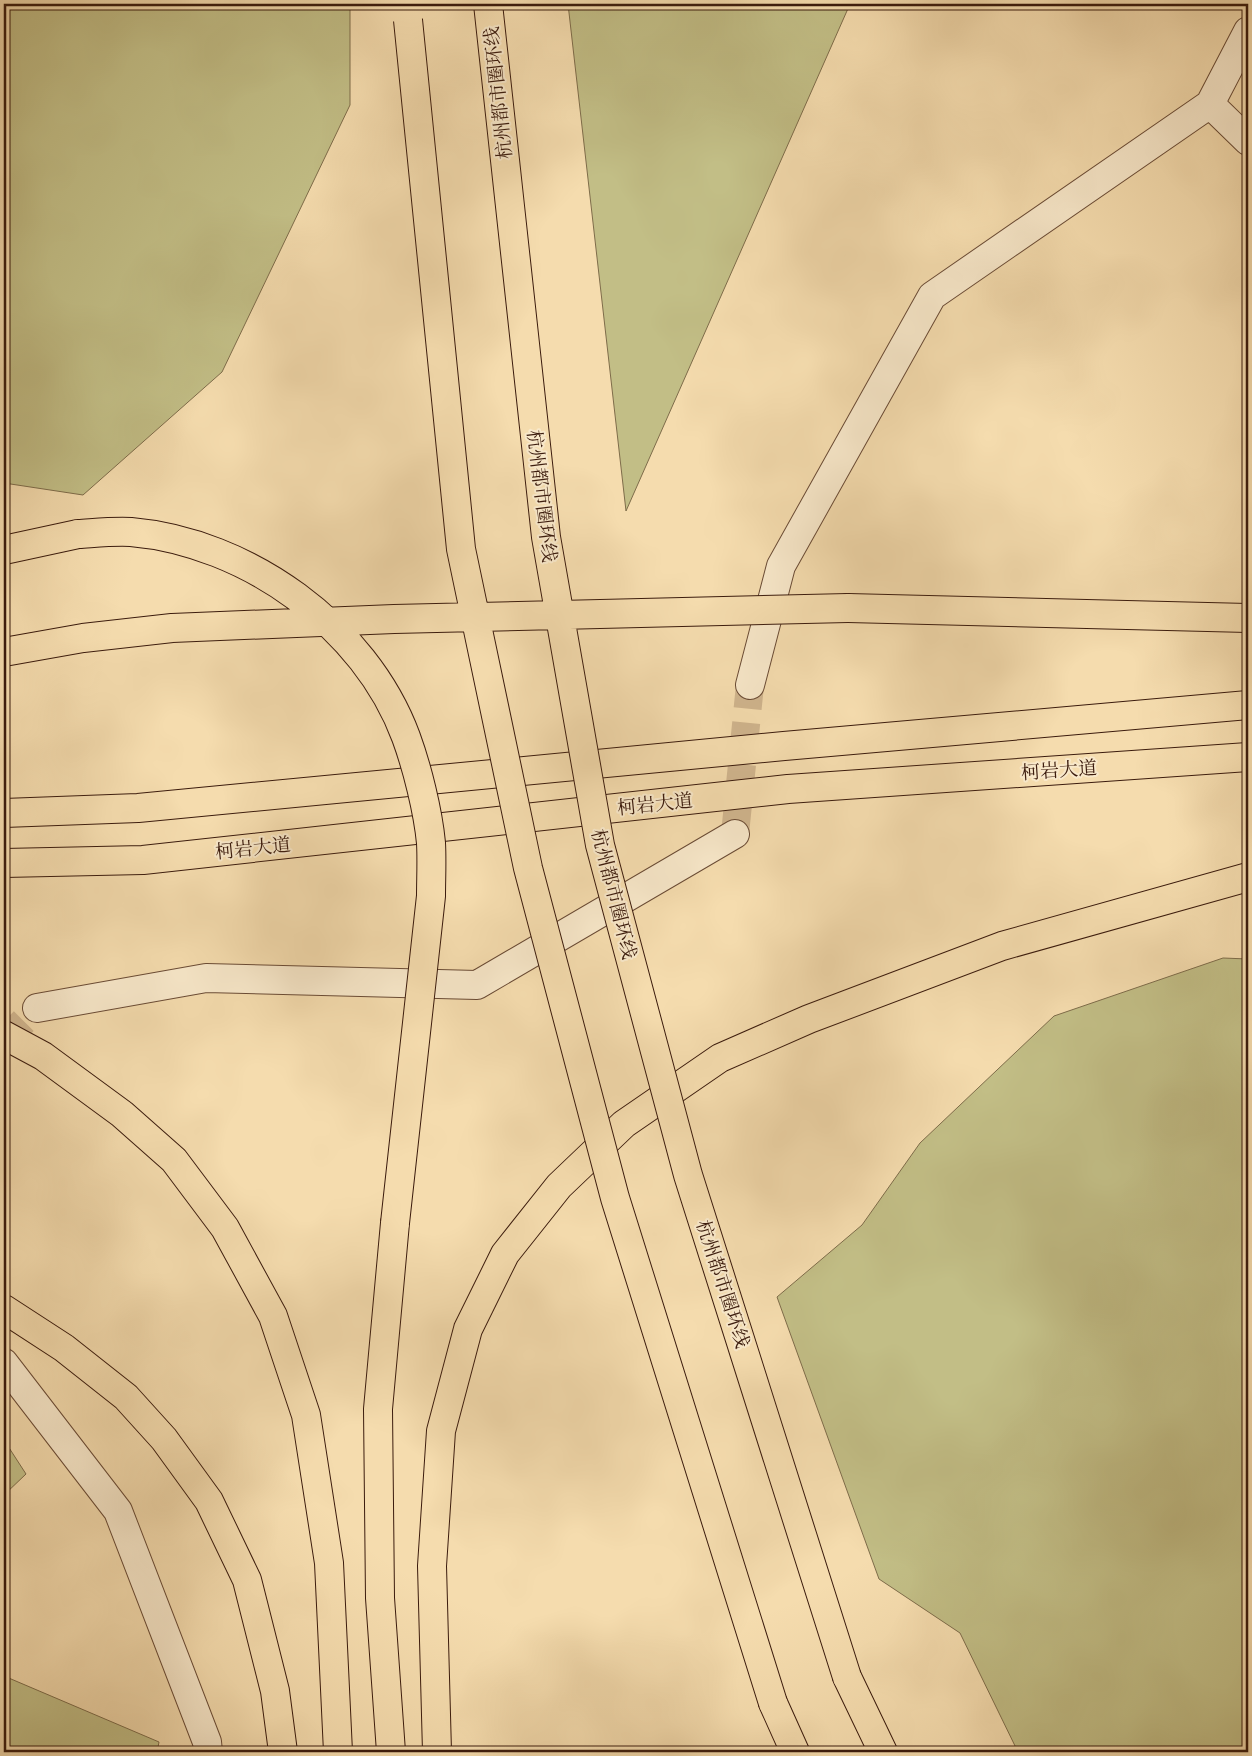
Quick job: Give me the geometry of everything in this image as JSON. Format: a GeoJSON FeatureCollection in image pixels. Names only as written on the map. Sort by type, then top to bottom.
{"type":"FeatureCollection","features":[{"type":"Feature","properties":{"kind":"main road","name":"杭州都市圈环线"},"geometry":{"type":"LineString","coordinates":[[488,4],[546,537],[600,845],[688,1175],[848,1677],[883,1752]]}},
{"type":"Feature","properties":{"kind":"main road"},"geometry":{"type":"LineString","coordinates":[[407,12],[461,549],[526,858],[615,1198],[773,1703],[795,1752]]}},
{"type":"Feature","properties":{"kind":"main road"},"geometry":{"type":"LineString","coordinates":[[4,550],[78,534],[130,532],[182,542],[227,556],[284,586],[318,613],[352,648],[385,694],[406,736],[422,795],[431,843],[431,896],[395,1223],[378,1409],[380,1598],[391,1752]]}},
{"type":"Feature","properties":{"kind":"main road"},"geometry":{"type":"LineString","coordinates":[[4,652],[83,638],[172,628],[394,619],[848,608],[1248,618]]}},
{"type":"Feature","properties":{"kind":"main road"},"geometry":{"type":"LineString","coordinates":[[4,813],[138,808],[784,746],[1248,705]]}},
{"type":"Feature","properties":{"kind":"main road","name":"柯岩大道"},"geometry":{"type":"LineString","coordinates":[[4,864],[143,860],[788,789],[1248,757]]}},
{"type":"Feature","properties":{"kind":"main road"},"geometry":{"type":"LineString","coordinates":[[437,1752],[432,1566],[441,1431],[468,1329],[505,1254],[559,1186],[624,1124],[729,1054],[809,1018],[1002,946],[1248,877]]}},
{"type":"Feature","properties":{"kind":"main road"},"geometry":{"type":"LineString","coordinates":[[4,1036],[43,1056],[114,1108],[174,1160],[225,1228],[273,1316],[306,1415],[329,1563],[338,1752]]}},
{"type":"Feature","properties":{"kind":"main road"},"geometry":{"type":"LineString","coordinates":[[4,1309],[64,1348],[126,1397],[164,1439],[209,1501],[247,1580],[275,1691],[283,1752]]}},
{"type":"Feature","properties":{"kind":"street"},"geometry":{"type":"LineString","coordinates":[[750,685],[782,566],[932,296],[1210,104],[1248,31]]}},
{"type":"Feature","properties":{"kind":"street"},"geometry":{"type":"LineString","coordinates":[[1210,104],[1248,141]]}},
{"type":"Feature","properties":{"kind":"street"},"geometry":{"type":"LineString","coordinates":[[37,1008],[206,978],[477,985],[736,834]]}},
{"type":"Feature","properties":{"kind":"street"},"geometry":{"type":"LineString","coordinates":[[4,1363],[118,1511],[207,1742],[208,1752]]}},
{"type":"Feature","properties":{"kind":"shaded area"},"geometry":{"type":"Polygon","coordinates":[[[4,4],[350,4],[350,105],[222,372],[83,495],[4,483],[4,4]]]}},
{"type":"Feature","properties":{"kind":"shaded area"},"geometry":{"type":"Polygon","coordinates":[[[568,4],[850,4],[626,511],[568,4]]]}},
{"type":"Feature","properties":{"kind":"shaded area"},"geometry":{"type":"Polygon","coordinates":[[[1223,958],[1248,959],[1248,1752],[1018,1752],[960,1633],[879,1579],[777,1297],[862,1225],[920,1143],[1054,1016],[1223,958]]]}},
{"type":"Feature","properties":{"kind":"shaded area"},"geometry":{"type":"Polygon","coordinates":[[[4,1440],[26,1474],[4,1495],[4,1440]]]}},
{"type":"Feature","properties":{"kind":"shaded area"},"geometry":{"type":"Polygon","coordinates":[[[4,1676],[159,1742],[157,1752],[4,1752],[4,1676]]]}},
{"type":"Feature","properties":{"kind":"tunnel"},"geometry":{"type":"LineString","coordinates":[[735,834],[750,685]]}},
{"type":"Feature","properties":{"kind":"tunnel"},"geometry":{"type":"LineString","coordinates":[[4,1041],[37,1008]]}}]}
